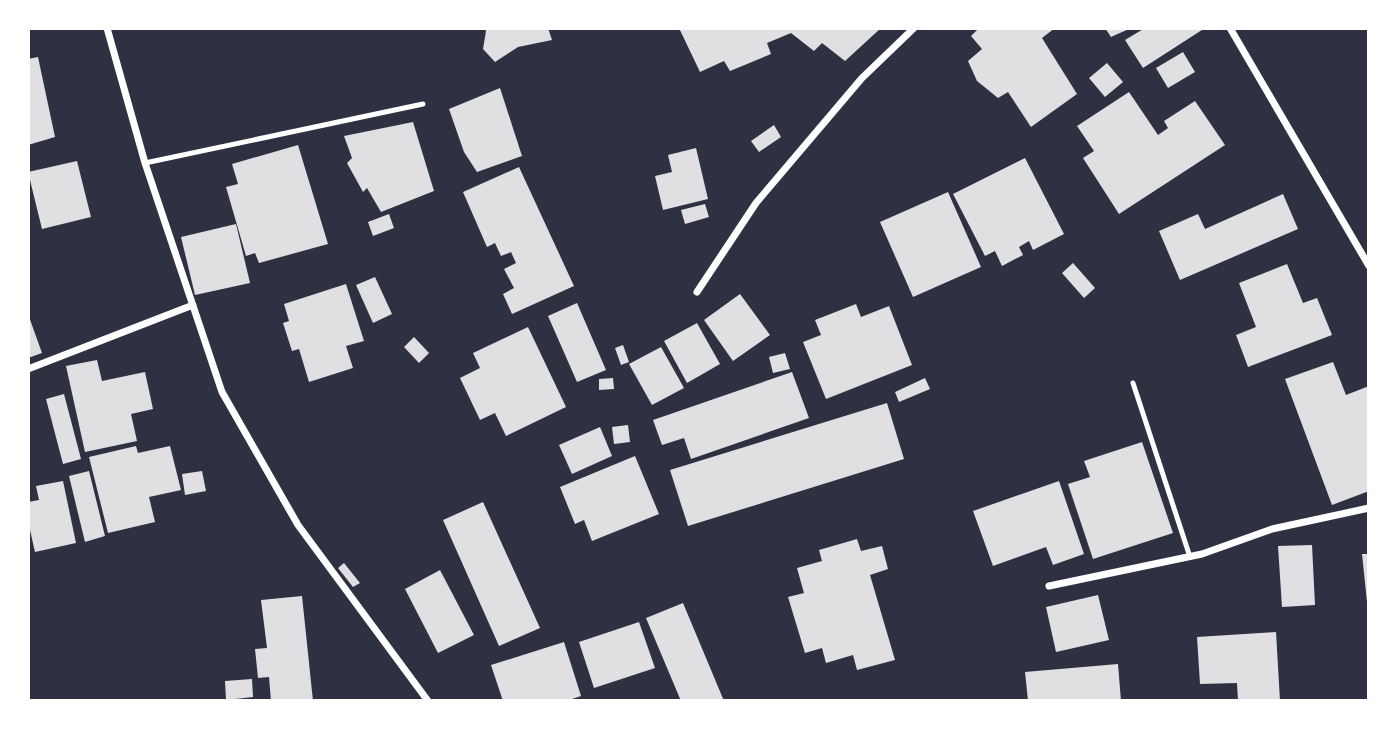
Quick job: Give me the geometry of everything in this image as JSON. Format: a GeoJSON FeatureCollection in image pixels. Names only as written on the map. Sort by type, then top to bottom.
{"type":"FeatureCollection","features":[{"type":"Feature","properties":{"kind":"street"},"geometry":{"type":"LineString","coordinates":[[107,28],[145,163],[222,392],[298,525],[428,701]]}},
{"type":"Feature","properties":{"kind":"street"},"geometry":{"type":"LineString","coordinates":[[696,292],[756,203],[862,78],[914,28]]}},
{"type":"Feature","properties":{"kind":"street"},"geometry":{"type":"LineString","coordinates":[[1230,28],[1369,266]]}},
{"type":"Feature","properties":{"kind":"street"},"geometry":{"type":"LineString","coordinates":[[28,369],[193,305]]}},
{"type":"Feature","properties":{"kind":"street"},"geometry":{"type":"LineString","coordinates":[[1049,586],[1189,557],[1272,529],[1369,508]]}},
{"type":"Feature","properties":{"kind":"lane"},"geometry":{"type":"LineString","coordinates":[[145,163],[424,104]]}},
{"type":"Feature","properties":{"kind":"lane"},"geometry":{"type":"LineString","coordinates":[[1133,383],[1189,557]]}},
{"type":"Feature","properties":{"kind":"building"},"geometry":{"type":"Polygon","coordinates":[[[484,28],[548,28],[552,40],[518,47],[495,62],[483,49],[486,31],[484,28]]]}},
{"type":"Feature","properties":{"kind":"building"},"geometry":{"type":"Polygon","coordinates":[[[679,28],[881,28],[845,61],[822,43],[814,51],[791,33],[767,43],[771,54],[730,71],[724,61],[700,72],[679,28]]]}},
{"type":"Feature","properties":{"kind":"building"},"geometry":{"type":"Polygon","coordinates":[[[979,28],[1055,28],[1042,38],[1077,94],[1031,127],[1008,92],[998,98],[977,81],[968,61],[982,49],[971,36],[979,28]]]}},
{"type":"Feature","properties":{"kind":"building"},"geometry":{"type":"Polygon","coordinates":[[[1105,28],[1131,28],[1111,37],[1105,28]]]}},
{"type":"Feature","properties":{"kind":"building"},"geometry":{"type":"Polygon","coordinates":[[[1145,28],[1205,28],[1143,68],[1125,40],[1145,28]]]}},
{"type":"Feature","properties":{"kind":"building"},"geometry":{"type":"Polygon","coordinates":[[[1183,52],[1195,72],[1168,88],[1156,68],[1183,52]]]}},
{"type":"Feature","properties":{"kind":"building"},"geometry":{"type":"Polygon","coordinates":[[[38,57],[55,137],[28,145],[28,59],[38,57]]]}},
{"type":"Feature","properties":{"kind":"building"},"geometry":{"type":"Polygon","coordinates":[[[1107,63],[1123,82],[1105,97],[1089,78],[1107,63]]]}},
{"type":"Feature","properties":{"kind":"building"},"geometry":{"type":"Polygon","coordinates":[[[500,88],[522,156],[477,172],[464,152],[449,109],[500,88]]]}},
{"type":"Feature","properties":{"kind":"building"},"geometry":{"type":"Polygon","coordinates":[[[1129,92],[1158,135],[1168,128],[1164,121],[1195,101],[1225,145],[1119,214],[1083,158],[1094,151],[1077,126],[1129,92]]]}},
{"type":"Feature","properties":{"kind":"building"},"geometry":{"type":"Polygon","coordinates":[[[413,122],[434,191],[381,212],[367,188],[363,192],[347,163],[352,158],[344,136],[413,122]]]}},
{"type":"Feature","properties":{"kind":"building"},"geometry":{"type":"Polygon","coordinates":[[[774,125],[781,137],[759,152],[751,141],[774,125]]]}},
{"type":"Feature","properties":{"kind":"building"},"geometry":{"type":"Polygon","coordinates":[[[298,145],[328,244],[259,263],[255,253],[246,256],[226,187],[238,184],[232,164],[298,145]]]}},
{"type":"Feature","properties":{"kind":"building"},"geometry":{"type":"Polygon","coordinates":[[[696,148],[708,199],[663,210],[655,176],[672,172],[668,155],[696,148]]]}},
{"type":"Feature","properties":{"kind":"building"},"geometry":{"type":"Polygon","coordinates":[[[1025,158],[1064,234],[1033,250],[1029,241],[1019,247],[1023,255],[1002,266],[995,251],[985,256],[953,194],[1025,158]]]}},
{"type":"Feature","properties":{"kind":"building"},"geometry":{"type":"Polygon","coordinates":[[[77,161],[91,217],[42,229],[28,172],[77,161]]]}},
{"type":"Feature","properties":{"kind":"building"},"geometry":{"type":"Polygon","coordinates":[[[519,167],[574,286],[512,314],[503,294],[514,288],[504,269],[516,263],[511,252],[501,256],[495,243],[487,247],[463,192],[519,167]]]}},
{"type":"Feature","properties":{"kind":"building"},"geometry":{"type":"Polygon","coordinates":[[[948,192],[981,267],[913,297],[880,222],[948,192]]]}},
{"type":"Feature","properties":{"kind":"building"},"geometry":{"type":"Polygon","coordinates":[[[1283,194],[1298,229],[1180,280],[1159,231],[1198,214],[1205,229],[1283,194]]]}},
{"type":"Feature","properties":{"kind":"building"},"geometry":{"type":"Polygon","coordinates":[[[705,204],[709,217],[685,224],[681,210],[705,204]]]}},
{"type":"Feature","properties":{"kind":"building"},"geometry":{"type":"Polygon","coordinates":[[[389,214],[394,228],[373,236],[368,222],[389,214]]]}},
{"type":"Feature","properties":{"kind":"building"},"geometry":{"type":"Polygon","coordinates":[[[236,224],[250,283],[195,295],[181,237],[236,224]]]}},
{"type":"Feature","properties":{"kind":"building"},"geometry":{"type":"Polygon","coordinates":[[[1073,263],[1095,288],[1084,298],[1062,273],[1073,263]]]}},
{"type":"Feature","properties":{"kind":"building"},"geometry":{"type":"Polygon","coordinates":[[[1287,264],[1303,303],[1317,298],[1332,335],[1248,367],[1236,335],[1256,327],[1239,283],[1287,264]]]}},
{"type":"Feature","properties":{"kind":"building"},"geometry":{"type":"Polygon","coordinates":[[[375,277],[392,314],[373,323],[356,285],[375,277]]]}},
{"type":"Feature","properties":{"kind":"building"},"geometry":{"type":"Polygon","coordinates":[[[346,284],[364,341],[346,346],[353,368],[309,382],[299,349],[292,351],[283,323],[289,321],[284,304],[346,284]]]}},
{"type":"Feature","properties":{"kind":"building"},"geometry":{"type":"Polygon","coordinates":[[[740,294],[770,335],[733,361],[704,320],[740,294]]]}},
{"type":"Feature","properties":{"kind":"building"},"geometry":{"type":"Polygon","coordinates":[[[577,303],[606,370],[577,382],[548,316],[577,303]]]}},
{"type":"Feature","properties":{"kind":"building"},"geometry":{"type":"Polygon","coordinates":[[[856,304],[861,317],[889,306],[912,365],[826,399],[803,342],[821,335],[815,320],[856,304]]]}},
{"type":"Feature","properties":{"kind":"building"},"geometry":{"type":"Polygon","coordinates":[[[28,314],[42,353],[28,358],[28,314]]]}},
{"type":"Feature","properties":{"kind":"building"},"geometry":{"type":"Polygon","coordinates":[[[697,323],[720,364],[687,383],[664,341],[697,323]]]}},
{"type":"Feature","properties":{"kind":"building"},"geometry":{"type":"Polygon","coordinates":[[[528,327],[566,407],[506,436],[495,413],[480,420],[460,378],[480,368],[473,353],[528,327]]]}},
{"type":"Feature","properties":{"kind":"building"},"geometry":{"type":"Polygon","coordinates":[[[414,337],[429,353],[419,363],[404,347],[414,337]]]}},
{"type":"Feature","properties":{"kind":"building"},"geometry":{"type":"Polygon","coordinates":[[[623,345],[629,362],[621,365],[615,348],[623,345]]]}},
{"type":"Feature","properties":{"kind":"building"},"geometry":{"type":"Polygon","coordinates":[[[661,347],[684,388],[652,405],[629,364],[661,347]]]}},
{"type":"Feature","properties":{"kind":"building"},"geometry":{"type":"Polygon","coordinates":[[[785,353],[790,369],[773,373],[769,357],[785,353]]]}},
{"type":"Feature","properties":{"kind":"building"},"geometry":{"type":"Polygon","coordinates":[[[97,360],[102,381],[145,372],[153,409],[131,414],[137,441],[85,452],[66,366],[97,360]]]}},
{"type":"Feature","properties":{"kind":"building"},"geometry":{"type":"Polygon","coordinates":[[[1333,362],[1346,395],[1369,386],[1369,491],[1332,505],[1285,379],[1333,362]]]}},
{"type":"Feature","properties":{"kind":"building"},"geometry":{"type":"Polygon","coordinates":[[[792,372],[809,418],[691,459],[684,438],[662,445],[653,420],[792,372]]]}},
{"type":"Feature","properties":{"kind":"building"},"geometry":{"type":"Polygon","coordinates":[[[613,378],[614,389],[599,390],[599,379],[613,378]]]}},
{"type":"Feature","properties":{"kind":"building"},"geometry":{"type":"Polygon","coordinates":[[[925,378],[930,389],[899,402],[895,392],[925,378]]]}},
{"type":"Feature","properties":{"kind":"building"},"geometry":{"type":"Polygon","coordinates":[[[64,394],[81,459],[63,464],[46,399],[64,394]]]}},
{"type":"Feature","properties":{"kind":"building"},"geometry":{"type":"Polygon","coordinates":[[[887,403],[904,459],[688,526],[670,470],[887,403]]]}},
{"type":"Feature","properties":{"kind":"building"},"geometry":{"type":"Polygon","coordinates":[[[628,425],[630,442],[614,444],[612,427],[628,425]]]}},
{"type":"Feature","properties":{"kind":"building"},"geometry":{"type":"Polygon","coordinates":[[[600,427],[612,456],[572,474],[559,445],[600,427]]]}},
{"type":"Feature","properties":{"kind":"building"},"geometry":{"type":"Polygon","coordinates":[[[1142,442],[1173,533],[1093,559],[1068,484],[1090,477],[1084,461],[1142,442]]]}},
{"type":"Feature","properties":{"kind":"building"},"geometry":{"type":"Polygon","coordinates":[[[136,446],[138,453],[170,446],[181,490],[149,497],[155,522],[108,533],[89,457],[136,446]]]}},
{"type":"Feature","properties":{"kind":"building"},"geometry":{"type":"Polygon","coordinates":[[[635,456],[659,514],[592,541],[584,520],[575,524],[560,487],[635,456]]]}},
{"type":"Feature","properties":{"kind":"building"},"geometry":{"type":"Polygon","coordinates":[[[89,471],[105,536],[85,542],[69,476],[89,471]]]}},
{"type":"Feature","properties":{"kind":"building"},"geometry":{"type":"Polygon","coordinates":[[[202,471],[206,491],[185,495],[182,474],[202,471]]]}},
{"type":"Feature","properties":{"kind":"building"},"geometry":{"type":"Polygon","coordinates":[[[63,481],[76,543],[35,552],[28,530],[28,502],[39,500],[36,486],[63,481]]]}},
{"type":"Feature","properties":{"kind":"building"},"geometry":{"type":"Polygon","coordinates":[[[1059,481],[1084,554],[1053,565],[1046,547],[993,566],[973,511],[1059,481]]]}},
{"type":"Feature","properties":{"kind":"building"},"geometry":{"type":"Polygon","coordinates":[[[483,502],[540,628],[499,646],[443,520],[483,502]]]}},
{"type":"Feature","properties":{"kind":"building"},"geometry":{"type":"Polygon","coordinates":[[[857,539],[861,551],[882,546],[888,569],[870,575],[895,660],[857,670],[853,655],[826,663],[822,648],[805,653],[788,597],[804,593],[797,568],[822,561],[819,550],[857,539]]]}},
{"type":"Feature","properties":{"kind":"building"},"geometry":{"type":"Polygon","coordinates":[[[1312,545],[1315,605],[1282,607],[1278,546],[1312,545]]]}},
{"type":"Feature","properties":{"kind":"building"},"geometry":{"type":"Polygon","coordinates":[[[1362,554],[1369,554],[1369,602],[1367,602],[1362,554]]]}},
{"type":"Feature","properties":{"kind":"building"},"geometry":{"type":"Polygon","coordinates":[[[344,563],[360,583],[353,587],[338,568],[344,563]]]}},
{"type":"Feature","properties":{"kind":"building"},"geometry":{"type":"Polygon","coordinates":[[[440,570],[474,635],[438,653],[405,589],[440,570]]]}},
{"type":"Feature","properties":{"kind":"building"},"geometry":{"type":"Polygon","coordinates":[[[1098,595],[1109,640],[1056,652],[1046,607],[1098,595]]]}},
{"type":"Feature","properties":{"kind":"building"},"geometry":{"type":"Polygon","coordinates":[[[302,596],[313,701],[271,701],[269,677],[258,678],[255,649],[267,648],[261,600],[302,596]]]}},
{"type":"Feature","properties":{"kind":"building"},"geometry":{"type":"Polygon","coordinates":[[[683,603],[724,701],[681,701],[646,618],[683,603]]]}},
{"type":"Feature","properties":{"kind":"building"},"geometry":{"type":"Polygon","coordinates":[[[639,622],[655,668],[594,688],[579,642],[639,622]]]}},
{"type":"Feature","properties":{"kind":"building"},"geometry":{"type":"Polygon","coordinates":[[[1276,632],[1280,701],[1238,701],[1237,683],[1200,684],[1197,637],[1276,632]]]}},
{"type":"Feature","properties":{"kind":"building"},"geometry":{"type":"Polygon","coordinates":[[[564,642],[581,696],[566,701],[503,701],[491,665],[564,642]]]}},
{"type":"Feature","properties":{"kind":"building"},"geometry":{"type":"Polygon","coordinates":[[[1118,664],[1121,701],[1028,701],[1025,672],[1118,664]]]}},
{"type":"Feature","properties":{"kind":"building"},"geometry":{"type":"Polygon","coordinates":[[[252,679],[253,697],[226,700],[225,681],[252,679]]]}}]}
